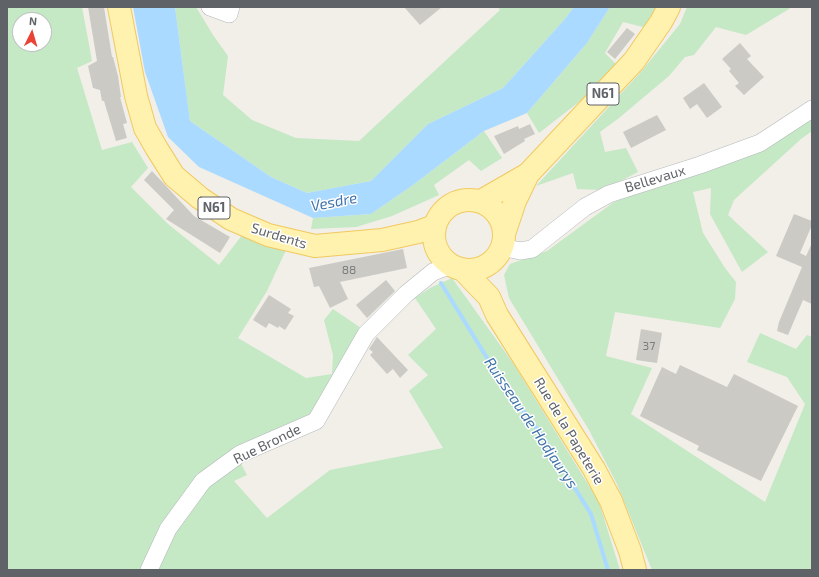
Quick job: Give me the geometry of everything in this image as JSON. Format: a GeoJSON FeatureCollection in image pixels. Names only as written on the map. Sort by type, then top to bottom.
{"type":"FeatureCollection","features":[{"type":"Feature","properties":{"kind":"main road","name":"Surdents"},"geometry":{"type":"LineString","coordinates":[[119,7],[136,96],[145,128],[174,176],[200,198],[231,219],[268,235],[315,246],[382,240],[418,232],[434,226]]}},
{"type":"Feature","properties":{"kind":"main road","name":"N61"},"geometry":{"type":"LineString","coordinates":[[481,201],[528,174],[634,61],[661,22],[669,7]]}},
{"type":"Feature","properties":{"kind":"main road","name":"N61"},"geometry":{"type":"LineString","coordinates":[[500,246],[515,201],[528,174]]}},
{"type":"Feature","properties":{"kind":"main road"},"geometry":{"type":"LineString","coordinates":[[489,297],[500,246],[502,221],[497,212],[481,201],[471,199],[461,200],[452,203],[441,213],[434,226],[433,238],[436,248],[442,258],[456,267],[473,270],[488,265],[500,246]]}},
{"type":"Feature","properties":{"kind":"main road","name":"Rue de la Papeterie"},"geometry":{"type":"LineString","coordinates":[[456,267],[489,297],[497,315],[594,469],[620,524],[635,570]]}},
{"type":"Feature","properties":{"kind":"street"},"geometry":{"type":"LineString","coordinates":[[210,7],[229,14],[231,7]]}},
{"type":"Feature","properties":{"kind":"street","name":"Bellevaux"},"geometry":{"type":"LineString","coordinates":[[500,246],[520,251],[532,249],[585,207],[609,194],[700,165],[760,143],[812,109]]}},
{"type":"Feature","properties":{"kind":"street","name":"Rue Bronde"},"geometry":{"type":"LineString","coordinates":[[150,570],[168,529],[203,481],[240,454],[316,421],[366,334],[406,294],[433,272],[456,267]]}},
{"type":"Feature","properties":{"kind":"green space"},"geometry":{"type":"Polygon","coordinates":[[[7,7],[82,7],[92,61],[77,68],[102,150],[132,142],[148,168],[131,187],[168,224],[219,265],[243,234],[286,250],[267,291],[238,338],[306,378],[332,374],[333,355],[324,320],[333,309],[364,330],[315,418],[244,444],[158,538],[141,570],[7,570],[7,7]]]}},
{"type":"Feature","properties":{"kind":"green space"},"geometry":{"type":"Polygon","coordinates":[[[175,7],[196,7],[228,56],[223,95],[252,120],[296,138],[359,141],[500,10],[498,7],[574,7],[503,88],[428,124],[371,181],[307,193],[271,177],[190,121],[175,7]]]}},
{"type":"Feature","properties":{"kind":"green space"},"geometry":{"type":"Polygon","coordinates":[[[610,7],[670,7],[655,30],[623,22],[605,53],[617,65],[584,98],[539,133],[527,113],[587,43],[610,7]]]}},
{"type":"Feature","properties":{"kind":"green space"},"geometry":{"type":"Polygon","coordinates":[[[687,7],[790,7],[746,35],[716,27],[694,55],[685,57],[669,76],[600,132],[605,152],[626,148],[638,172],[603,190],[577,189],[573,173],[536,186],[640,73],[680,24],[687,7]]]}},
{"type":"Feature","properties":{"kind":"green space"},"geometry":{"type":"Polygon","coordinates":[[[812,115],[812,131],[801,139],[734,200],[728,215],[768,252],[742,272],[710,214],[711,188],[693,192],[703,233],[725,268],[736,282],[735,299],[720,328],[615,312],[606,356],[652,368],[631,414],[765,502],[805,404],[787,377],[747,362],[760,333],[796,349],[807,335],[812,337],[812,570],[652,570],[617,484],[589,430],[509,298],[504,275],[510,264],[547,251],[614,202],[759,148],[812,115]]]}},
{"type":"Feature","properties":{"kind":"green space"},"geometry":{"type":"Polygon","coordinates":[[[484,131],[502,158],[481,171],[469,160],[434,185],[439,195],[392,216],[356,227],[311,229],[313,218],[371,214],[413,185],[484,131]]]}},
{"type":"Feature","properties":{"kind":"green space"},"geometry":{"type":"Polygon","coordinates":[[[452,278],[513,363],[599,502],[620,570],[153,570],[171,531],[220,475],[239,460],[247,475],[234,481],[267,518],[330,470],[443,448],[409,391],[428,375],[408,355],[436,329],[415,298],[430,288],[452,278]]]}},
{"type":"Feature","properties":{"kind":"water","name":"Vesdre"},"geometry":{"type":"Polygon","coordinates":[[[133,7],[175,7],[190,121],[271,177],[307,193],[371,181],[428,124],[503,88],[574,7],[610,7],[587,43],[527,113],[484,131],[413,185],[371,214],[313,218],[199,167],[168,137],[145,72],[133,7]]]}},
{"type":"Feature","properties":{"kind":"building"},"geometry":{"type":"Polygon","coordinates":[[[88,7],[104,7],[112,57],[118,76],[120,97],[127,123],[123,124],[127,138],[116,141],[104,101],[102,101],[100,90],[93,88],[88,66],[97,61],[88,7]]]}},
{"type":"Feature","properties":{"kind":"building"},"geometry":{"type":"Polygon","coordinates":[[[404,7],[442,7],[420,25],[404,7]]]}},
{"type":"Feature","properties":{"kind":"building"},"geometry":{"type":"Polygon","coordinates":[[[627,28],[635,34],[615,59],[607,52],[627,28]]]}},
{"type":"Feature","properties":{"kind":"building"},"geometry":{"type":"Polygon","coordinates":[[[740,43],[751,56],[747,59],[764,77],[744,95],[735,86],[739,83],[729,71],[731,69],[722,59],[740,43]]]}},
{"type":"Feature","properties":{"kind":"building"},"geometry":{"type":"Polygon","coordinates":[[[704,83],[722,107],[707,118],[697,104],[690,109],[683,98],[704,83]]]}},
{"type":"Feature","properties":{"kind":"building"},"geometry":{"type":"Polygon","coordinates":[[[657,115],[666,130],[631,148],[623,132],[657,115]]]}},
{"type":"Feature","properties":{"kind":"building"},"geometry":{"type":"Polygon","coordinates":[[[530,124],[535,134],[524,139],[525,141],[504,154],[494,136],[518,126],[519,129],[530,124]]]}},
{"type":"Feature","properties":{"kind":"building"},"geometry":{"type":"Polygon","coordinates":[[[152,171],[194,216],[230,237],[220,253],[166,219],[174,210],[144,180],[152,171]]]}},
{"type":"Feature","properties":{"kind":"building"},"geometry":{"type":"Polygon","coordinates":[[[794,214],[812,221],[812,225],[800,253],[806,256],[812,243],[812,304],[803,300],[788,335],[777,331],[779,322],[802,267],[776,256],[794,214]]]}},
{"type":"Feature","properties":{"kind":"building"},"geometry":{"type":"Polygon","coordinates":[[[403,249],[407,268],[340,282],[348,299],[330,308],[319,286],[314,287],[309,268],[403,249]]]}},
{"type":"Feature","properties":{"kind":"building"},"geometry":{"type":"Polygon","coordinates":[[[386,280],[395,291],[367,318],[356,305],[386,280]]]}},
{"type":"Feature","properties":{"kind":"building"},"geometry":{"type":"Polygon","coordinates":[[[269,295],[291,309],[288,313],[294,316],[285,330],[279,326],[278,328],[269,323],[266,328],[253,320],[269,295]]]}},
{"type":"Feature","properties":{"kind":"building"},"geometry":{"type":"Polygon","coordinates":[[[641,329],[662,333],[657,363],[636,360],[641,329]]]}},
{"type":"Feature","properties":{"kind":"building"},"geometry":{"type":"Polygon","coordinates":[[[377,337],[408,370],[400,378],[393,369],[387,374],[370,355],[373,352],[369,349],[377,337]]]}},
{"type":"Feature","properties":{"kind":"building"},"geometry":{"type":"Polygon","coordinates":[[[680,365],[727,387],[734,374],[798,406],[761,481],[697,450],[699,446],[640,416],[662,367],[676,374],[680,365]]]}},
{"type":"Feature","properties":{"kind":"waterway","name":"Ruisseau de Hodjaurys"},"geometry":{"type":"LineString","coordinates":[[441,283],[503,384],[543,437],[591,514],[608,570]]}}]}
